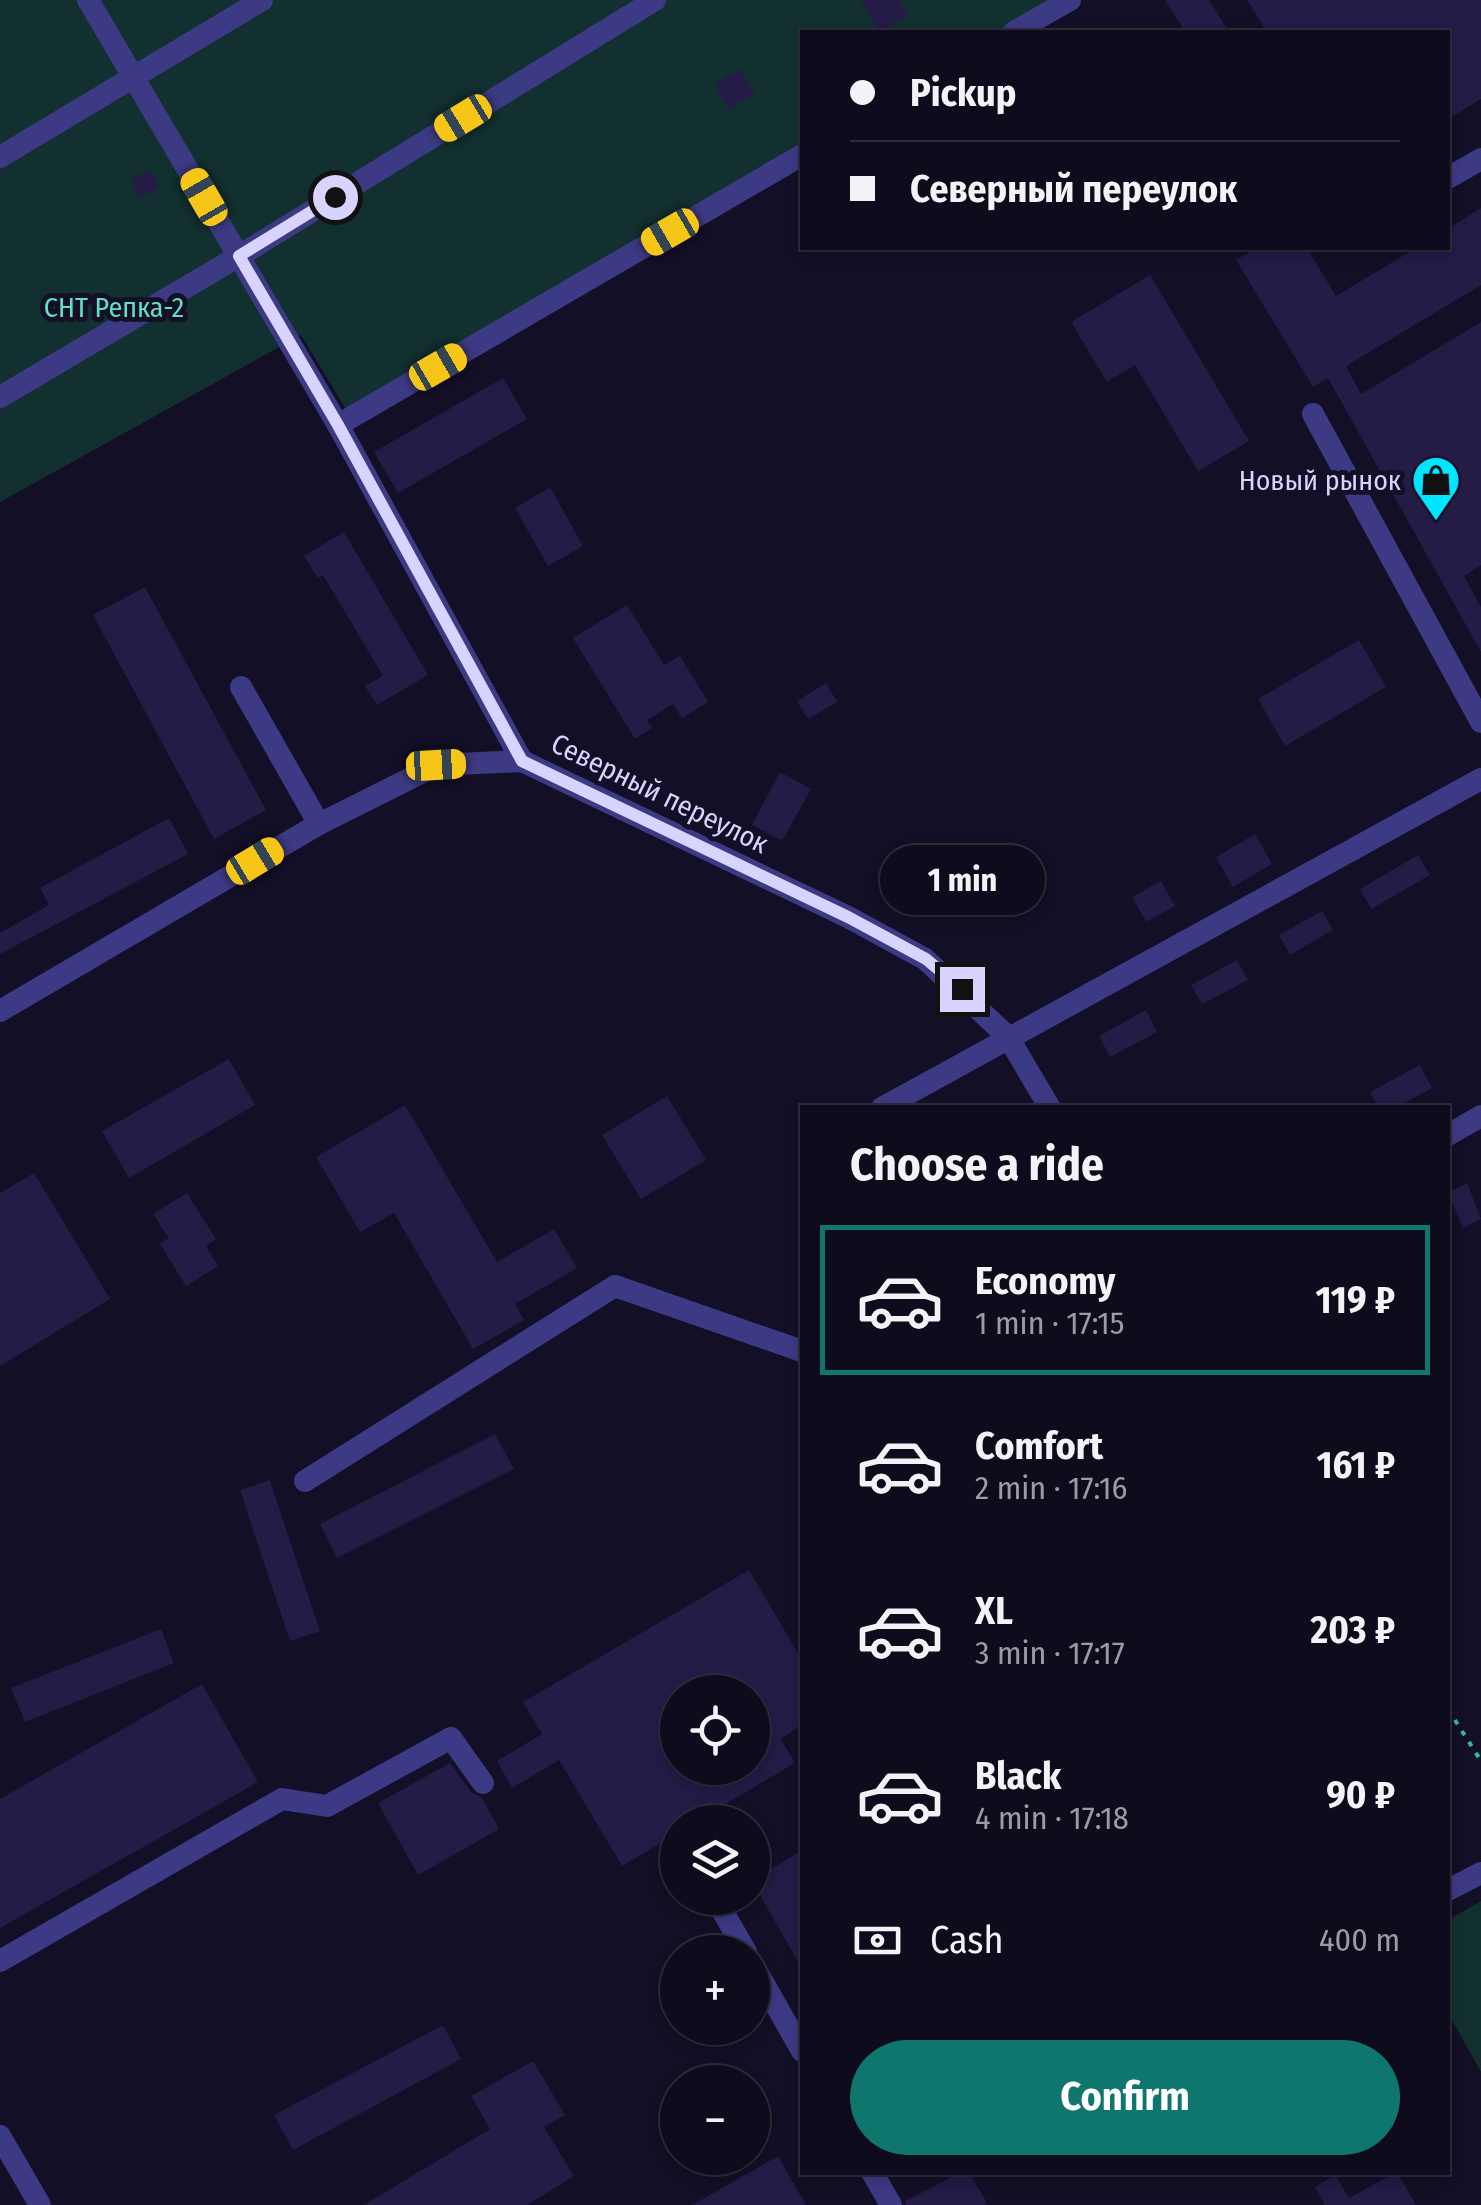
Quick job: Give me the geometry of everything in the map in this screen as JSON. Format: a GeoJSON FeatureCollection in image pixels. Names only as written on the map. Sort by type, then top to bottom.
{"type":"FeatureCollection","features":[{"type":"Feature","properties":{"kind":"street"},"geometry":{"type":"LineString","coordinates":[[88,0],[338,425],[522,761]]}},
{"type":"Feature","properties":{"kind":"street"},"geometry":{"type":"LineString","coordinates":[[0,157],[262,0]]}},
{"type":"Feature","properties":{"kind":"street"},"geometry":{"type":"LineString","coordinates":[[0,396],[239,256],[655,0]]}},
{"type":"Feature","properties":{"kind":"street"},"geometry":{"type":"LineString","coordinates":[[1018,30],[1070,0]]}},
{"type":"Feature","properties":{"kind":"street"},"geometry":{"type":"LineString","coordinates":[[338,425],[800,156]]}},
{"type":"Feature","properties":{"kind":"street"},"geometry":{"type":"LineString","coordinates":[[1450,177],[1481,159]]}},
{"type":"Feature","properties":{"kind":"street"},"geometry":{"type":"LineString","coordinates":[[1312,414],[1471,682],[1481,722]]}},
{"type":"Feature","properties":{"kind":"street"},"geometry":{"type":"LineString","coordinates":[[241,687],[319,824]]}},
{"type":"Feature","properties":{"kind":"street","name":"Северный переулок"},"geometry":{"type":"LineString","coordinates":[[0,1010],[319,824],[436,765],[522,761],[830,908],[926,959],[1008,1037],[1048,1105]]}},
{"type":"Feature","properties":{"kind":"street"},"geometry":{"type":"LineString","coordinates":[[887,1105],[1481,779]]}},
{"type":"Feature","properties":{"kind":"street"},"geometry":{"type":"LineString","coordinates":[[1450,1135],[1481,1116]]}},
{"type":"Feature","properties":{"kind":"street"},"geometry":{"type":"LineString","coordinates":[[305,1482],[615,1286],[800,1350]]}},
{"type":"Feature","properties":{"kind":"street"},"geometry":{"type":"LineString","coordinates":[[0,1961],[282,1798],[327,1806],[452,1738],[483,1783]]}},
{"type":"Feature","properties":{"kind":"street"},"geometry":{"type":"LineString","coordinates":[[1450,1889],[1481,1873]]}},
{"type":"Feature","properties":{"kind":"street"},"geometry":{"type":"LineString","coordinates":[[770,1995],[800,2047]]}},
{"type":"Feature","properties":{"kind":"street"},"geometry":{"type":"LineString","coordinates":[[0,2136],[40,2205]]}},
{"type":"Feature","properties":{"kind":"street"},"geometry":{"type":"LineString","coordinates":[[874,2175],[891,2205]]}},
{"type":"Feature","properties":{"kind":"path"},"geometry":{"type":"LineString","coordinates":[[1450,1713],[1481,1761]]}},
{"type":"Feature","properties":{"kind":"green space","name":"СНТ Репка-2"},"geometry":{"type":"Polygon","coordinates":[[[0,0],[1071,0],[1019,30],[800,30],[800,158],[353,421],[301,335],[0,502],[0,0]]]}},
{"type":"Feature","properties":{"kind":"green space"},"geometry":{"type":"Polygon","coordinates":[[[1481,1901],[1481,2072],[1450,2017],[1450,1919],[1481,1901]]]}},
{"type":"Feature","properties":{"kind":"building"},"geometry":{"type":"Polygon","coordinates":[[[861,0],[899,0],[908,16],[878,30],[861,0]]]}},
{"type":"Feature","properties":{"kind":"building"},"geometry":{"type":"Polygon","coordinates":[[[1165,0],[1209,0],[1228,30],[1184,30],[1165,0]]]}},
{"type":"Feature","properties":{"kind":"building"},"geometry":{"type":"Polygon","coordinates":[[[1247,0],[1481,0],[1481,99],[1450,118],[1450,30],[1266,30],[1247,0]]]}},
{"type":"Feature","properties":{"kind":"building"},"geometry":{"type":"Polygon","coordinates":[[[740,69],[755,93],[729,109],[714,84],[740,69]]]}},
{"type":"Feature","properties":{"kind":"building"},"geometry":{"type":"Polygon","coordinates":[[[151,170],[160,188],[139,198],[131,179],[151,170]]]}},
{"type":"Feature","properties":{"kind":"building"},"geometry":{"type":"Polygon","coordinates":[[[1481,208],[1481,285],[1346,366],[1361,394],[1481,322],[1481,565],[1464,576],[1481,607],[1481,652],[1328,378],[1313,387],[1236,260],[1254,250],[1308,250],[1336,296],[1413,250],[1450,250],[1450,228],[1481,208]]]}},
{"type":"Feature","properties":{"kind":"building"},"geometry":{"type":"Polygon","coordinates":[[[1150,275],[1249,441],[1198,471],[1135,365],[1107,382],[1071,322],[1150,275]]]}},
{"type":"Feature","properties":{"kind":"building"},"geometry":{"type":"Polygon","coordinates":[[[503,378],[527,419],[398,493],[374,452],[503,378]]]}},
{"type":"Feature","properties":{"kind":"building"},"geometry":{"type":"Polygon","coordinates":[[[550,487],[583,546],[548,566],[515,508],[550,487]]]}},
{"type":"Feature","properties":{"kind":"building"},"geometry":{"type":"Polygon","coordinates":[[[344,532],[428,675],[377,705],[365,686],[383,676],[323,575],[318,578],[304,556],[344,532]]]}},
{"type":"Feature","properties":{"kind":"building"},"geometry":{"type":"Polygon","coordinates":[[[145,587],[266,810],[214,839],[93,615],[145,587]]]}},
{"type":"Feature","properties":{"kind":"building"},"geometry":{"type":"Polygon","coordinates":[[[627,605],[664,665],[680,656],[708,702],[682,718],[673,704],[647,720],[652,728],[635,739],[573,638],[627,605]]]}},
{"type":"Feature","properties":{"kind":"building"},"geometry":{"type":"Polygon","coordinates":[[[1359,640],[1386,687],[1285,746],[1258,699],[1359,640]]]}},
{"type":"Feature","properties":{"kind":"building"},"geometry":{"type":"Polygon","coordinates":[[[826,683],[837,702],[808,719],[797,701],[826,683]]]}},
{"type":"Feature","properties":{"kind":"building"},"geometry":{"type":"Polygon","coordinates":[[[780,772],[811,789],[782,841],[752,825],[780,772]]]}},
{"type":"Feature","properties":{"kind":"building"},"geometry":{"type":"Polygon","coordinates":[[[169,818],[188,854],[0,954],[0,933],[49,905],[40,888],[169,818]]]}},
{"type":"Feature","properties":{"kind":"building"},"geometry":{"type":"Polygon","coordinates":[[[1255,834],[1272,864],[1233,887],[1216,857],[1255,834]]]}},
{"type":"Feature","properties":{"kind":"building"},"geometry":{"type":"Polygon","coordinates":[[[1418,855],[1430,875],[1371,909],[1360,889],[1418,855]]]}},
{"type":"Feature","properties":{"kind":"building"},"geometry":{"type":"Polygon","coordinates":[[[1161,881],[1175,906],[1146,922],[1132,897],[1161,881]]]}},
{"type":"Feature","properties":{"kind":"building"},"geometry":{"type":"Polygon","coordinates":[[[1322,911],[1333,930],[1290,955],[1279,935],[1322,911]]]}},
{"type":"Feature","properties":{"kind":"building"},"geometry":{"type":"Polygon","coordinates":[[[1237,960],[1248,980],[1202,1004],[1191,985],[1237,960]]]}},
{"type":"Feature","properties":{"kind":"building"},"geometry":{"type":"Polygon","coordinates":[[[1146,1010],[1157,1032],[1110,1057],[1099,1036],[1146,1010]]]}},
{"type":"Feature","properties":{"kind":"building"},"geometry":{"type":"Polygon","coordinates":[[[229,1059],[255,1105],[129,1178],[102,1131],[229,1059]]]}},
{"type":"Feature","properties":{"kind":"building"},"geometry":{"type":"Polygon","coordinates":[[[1420,1065],[1432,1088],[1401,1105],[1377,1105],[1370,1092],[1420,1065]]]}},
{"type":"Feature","properties":{"kind":"building"},"geometry":{"type":"Polygon","coordinates":[[[667,1096],[706,1160],[641,1199],[602,1135],[667,1096]]]}},
{"type":"Feature","properties":{"kind":"building"},"geometry":{"type":"Polygon","coordinates":[[[405,1105],[497,1262],[554,1229],[577,1268],[515,1304],[524,1320],[473,1349],[394,1213],[360,1232],[316,1157],[405,1105]]]}},
{"type":"Feature","properties":{"kind":"building"},"geometry":{"type":"Polygon","coordinates":[[[34,1173],[110,1299],[0,1366],[0,1193],[34,1173]]]}},
{"type":"Feature","properties":{"kind":"building"},"geometry":{"type":"Polygon","coordinates":[[[1467,1183],[1481,1219],[1463,1228],[1450,1192],[1467,1183]]]}},
{"type":"Feature","properties":{"kind":"building"},"geometry":{"type":"Polygon","coordinates":[[[187,1193],[216,1239],[206,1246],[218,1266],[186,1286],[160,1244],[169,1238],[153,1214],[187,1193]]]}},
{"type":"Feature","properties":{"kind":"building"},"geometry":{"type":"Polygon","coordinates":[[[495,1434],[514,1469],[337,1558],[320,1524],[495,1434]]]}},
{"type":"Feature","properties":{"kind":"building"},"geometry":{"type":"Polygon","coordinates":[[[270,1480],[320,1631],[290,1641],[240,1490],[270,1480]]]}},
{"type":"Feature","properties":{"kind":"building"},"geometry":{"type":"Polygon","coordinates":[[[749,1570],[800,1657],[800,1725],[781,1739],[795,1763],[770,1778],[770,1675],[660,1675],[660,1785],[758,1785],[724,1805],[660,1805],[660,1844],[622,1866],[559,1760],[512,1788],[497,1761],[542,1734],[523,1702],[749,1570]]]}},
{"type":"Feature","properties":{"kind":"building"},"geometry":{"type":"Polygon","coordinates":[[[161,1629],[174,1663],[25,1722],[11,1688],[161,1629]]]}},
{"type":"Feature","properties":{"kind":"building"},"geometry":{"type":"Polygon","coordinates":[[[202,1684],[258,1782],[0,1928],[0,1799],[202,1684]]]}},
{"type":"Feature","properties":{"kind":"building"},"geometry":{"type":"Polygon","coordinates":[[[450,1763],[471,1792],[482,1798],[499,1829],[418,1875],[378,1803],[450,1763]]]}},
{"type":"Feature","properties":{"kind":"building"},"geometry":{"type":"Polygon","coordinates":[[[800,1851],[800,1965],[770,1913],[770,1870],[800,1851]]]}},
{"type":"Feature","properties":{"kind":"building"},"geometry":{"type":"Polygon","coordinates":[[[443,2025],[461,2059],[293,2150],[274,2115],[443,2025]]]}},
{"type":"Feature","properties":{"kind":"building"},"geometry":{"type":"Polygon","coordinates":[[[533,2061],[565,2115],[544,2127],[574,2176],[527,2205],[364,2205],[490,2129],[471,2096],[533,2061]]]}},
{"type":"Feature","properties":{"kind":"building"},"geometry":{"type":"Polygon","coordinates":[[[778,2156],[806,2205],[692,2205],[745,2175],[770,2175],[770,2161],[778,2156]]]}},
{"type":"Feature","properties":{"kind":"building"},"geometry":{"type":"Polygon","coordinates":[[[956,2175],[971,2175],[988,2205],[906,2205],[905,2201],[956,2175]]]}},
{"type":"Feature","properties":{"kind":"building"},"geometry":{"type":"Polygon","coordinates":[[[1335,2175],[1349,2198],[1391,2175],[1399,2175],[1416,2205],[1325,2205],[1315,2187],[1335,2175]]]}},
{"type":"Feature","properties":{"kind":"place","name":"Новый рынок"},"geometry":{"type":"Point","coordinates":[1436,522]}},
{"type":"Feature","properties":{"kind":"route"},"geometry":{"type":"LineString","coordinates":[[335,197],[239,256],[338,425],[522,761],[848,917],[926,959],[962,989]]}}]}
